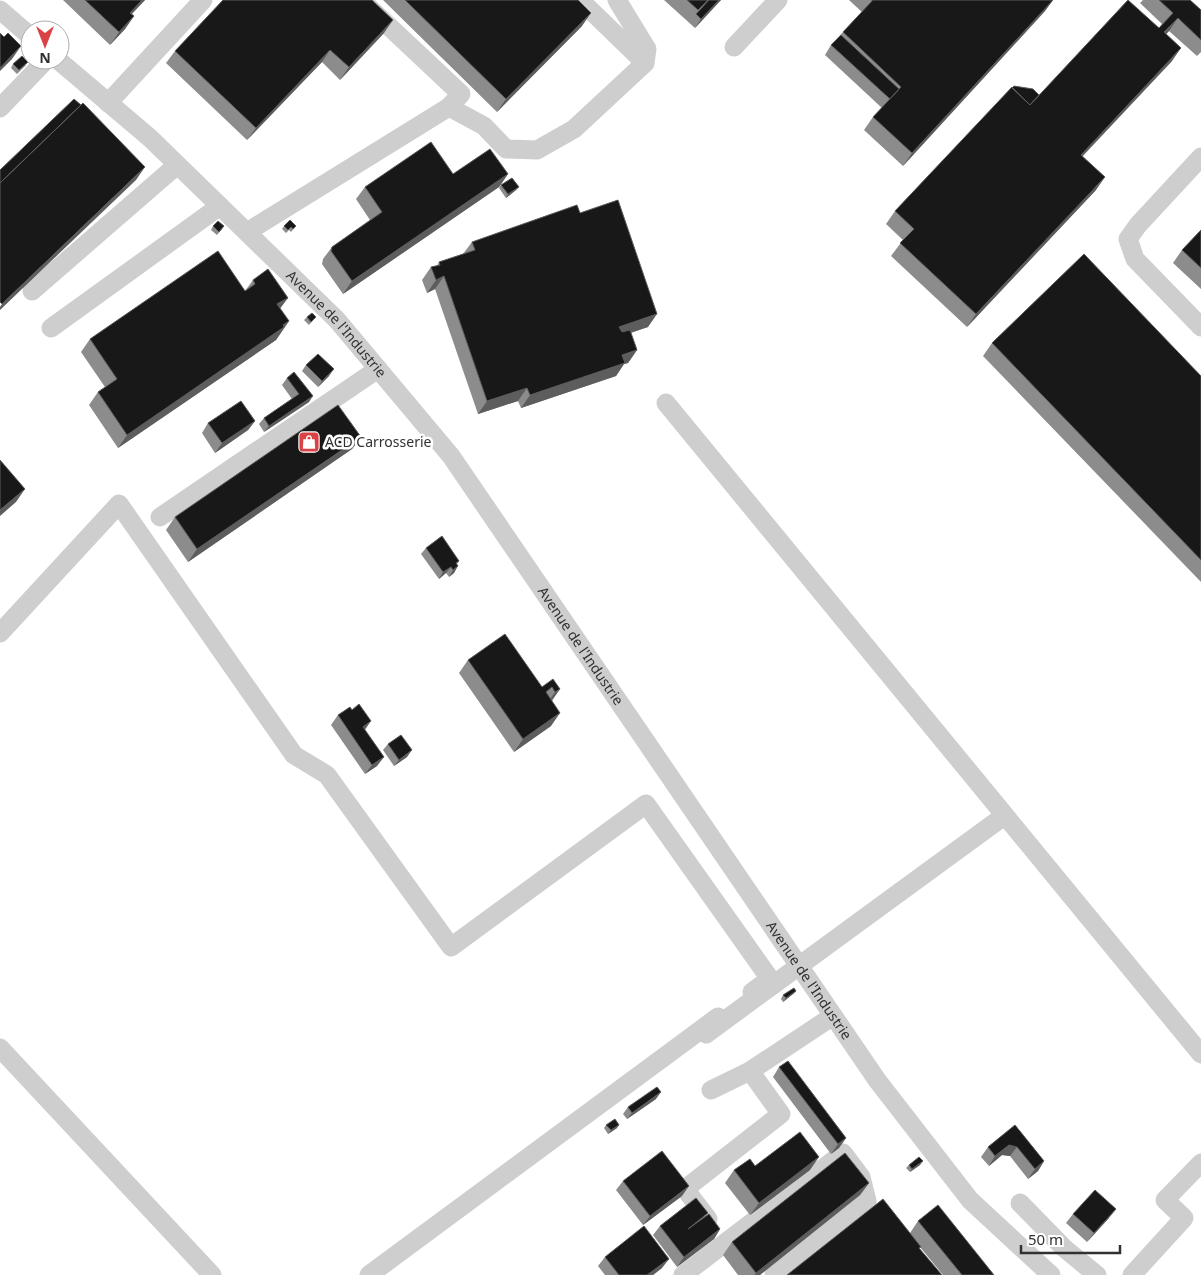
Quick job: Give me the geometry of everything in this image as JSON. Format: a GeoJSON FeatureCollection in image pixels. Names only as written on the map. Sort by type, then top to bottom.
{"type":"FeatureCollection","features":[{"type":"Feature","properties":{"kind":"street"},"geometry":{"type":"LineString","coordinates":[[108,103],[204,0]]}},
{"type":"Feature","properties":{"kind":"street"},"geometry":{"type":"LineString","coordinates":[[247,232],[449,107],[461,94],[360,0]]}},
{"type":"Feature","properties":{"kind":"street"},"geometry":{"type":"LineString","coordinates":[[580,0],[645,63]]}},
{"type":"Feature","properties":{"kind":"street"},"geometry":{"type":"LineString","coordinates":[[449,107],[484,126],[506,149],[537,150],[574,129],[645,63],[647,49],[617,0]]}},
{"type":"Feature","properties":{"kind":"street"},"geometry":{"type":"LineString","coordinates":[[734,46],[778,0]]}},
{"type":"Feature","properties":{"kind":"street"},"geometry":{"type":"LineString","coordinates":[[0,10],[20,27]]}},
{"type":"Feature","properties":{"kind":"street"},"geometry":{"type":"LineString","coordinates":[[0,108],[36,70]]}},
{"type":"Feature","properties":{"kind":"street","name":"Avenue de l'Industrie"},"geometry":{"type":"LineString","coordinates":[[70,70],[150,138],[337,320],[451,456],[877,1080],[970,1200],[1051,1275]]}},
{"type":"Feature","properties":{"kind":"street"},"geometry":{"type":"LineString","coordinates":[[1201,157],[1138,225],[1128,239],[1135,259],[1201,326]]}},
{"type":"Feature","properties":{"kind":"street"},"geometry":{"type":"LineString","coordinates":[[32,291],[177,165]]}},
{"type":"Feature","properties":{"kind":"street"},"geometry":{"type":"LineString","coordinates":[[52,328],[220,206]]}},
{"type":"Feature","properties":{"kind":"street"},"geometry":{"type":"LineString","coordinates":[[160,517],[378,369]]}},
{"type":"Feature","properties":{"kind":"street"},"geometry":{"type":"LineString","coordinates":[[666,403],[1201,1054]]}},
{"type":"Feature","properties":{"kind":"street"},"geometry":{"type":"LineString","coordinates":[[0,633],[119,504],[294,755],[327,775],[451,947],[646,804],[770,979],[369,1275]]}},
{"type":"Feature","properties":{"kind":"street"},"geometry":{"type":"LineString","coordinates":[[667,1055],[673,1058],[1004,816]]}},
{"type":"Feature","properties":{"kind":"street"},"geometry":{"type":"LineString","coordinates":[[711,1090],[750,1071],[833,1016]]}},
{"type":"Feature","properties":{"kind":"street"},"geometry":{"type":"LineString","coordinates":[[0,1048],[212,1275]]}},
{"type":"Feature","properties":{"kind":"street"},"geometry":{"type":"LineString","coordinates":[[710,1222],[685,1189],[781,1114],[750,1071]]}},
{"type":"Feature","properties":{"kind":"street"},"geometry":{"type":"LineString","coordinates":[[684,1275],[843,1153],[861,1177],[867,1201],[774,1275]]}},
{"type":"Feature","properties":{"kind":"street"},"geometry":{"type":"LineString","coordinates":[[1132,1275],[1184,1218],[1165,1200],[1201,1163]]}},
{"type":"Feature","properties":{"kind":"street"},"geometry":{"type":"LineString","coordinates":[[1020,1203],[1064,1248],[1096,1275]]}},
{"type":"Feature","properties":{"kind":"building"},"geometry":{"type":"Polygon","coordinates":[[[85,0],[142,0],[130,13],[134,16],[119,32],[85,0]]]}},
{"type":"Feature","properties":{"kind":"building"},"geometry":{"type":"Polygon","coordinates":[[[223,0],[372,0],[393,20],[349,67],[330,50],[256,128],[175,51],[223,0]]]}},
{"type":"Feature","properties":{"kind":"building"},"geometry":{"type":"Polygon","coordinates":[[[405,0],[578,0],[591,13],[506,99],[405,0]]]}},
{"type":"Feature","properties":{"kind":"building"},"geometry":{"type":"Polygon","coordinates":[[[687,0],[708,0],[698,10],[687,0]]]}},
{"type":"Feature","properties":{"kind":"building"},"geometry":{"type":"Polygon","coordinates":[[[709,0],[719,0],[701,19],[696,14],[709,0]]]}},
{"type":"Feature","properties":{"kind":"building"},"geometry":{"type":"Polygon","coordinates":[[[872,0],[1053,0],[912,153],[873,117],[901,87],[843,32],[872,0]]]}},
{"type":"Feature","properties":{"kind":"building"},"geometry":{"type":"Polygon","coordinates":[[[1128,0],[1159,28],[1173,13],[1159,0],[1190,0],[1201,10],[1201,40],[1178,18],[1164,32],[1181,48],[1081,155],[1105,177],[976,314],[900,243],[914,229],[895,211],[1012,87],[1030,105],[1128,0]]]}},
{"type":"Feature","properties":{"kind":"building"},"geometry":{"type":"Polygon","coordinates":[[[0,33],[4,37],[8,33],[20,47],[0,68],[0,33]]]}},
{"type":"Feature","properties":{"kind":"building"},"geometry":{"type":"Polygon","coordinates":[[[841,35],[899,89],[890,99],[831,45],[841,35]]]}},
{"type":"Feature","properties":{"kind":"building"},"geometry":{"type":"Polygon","coordinates":[[[20,58],[20,69],[13,64],[20,58]]]}},
{"type":"Feature","properties":{"kind":"building"},"geometry":{"type":"Polygon","coordinates":[[[1014,86],[1033,89],[1039,95],[1030,105],[1012,88],[1014,86]]]}},
{"type":"Feature","properties":{"kind":"building"},"geometry":{"type":"Polygon","coordinates":[[[74,99],[81,105],[0,183],[0,170],[74,99]]]}},
{"type":"Feature","properties":{"kind":"building"},"geometry":{"type":"Polygon","coordinates":[[[83,103],[145,167],[2,304],[0,302],[0,183],[83,103]]]}},
{"type":"Feature","properties":{"kind":"building"},"geometry":{"type":"Polygon","coordinates":[[[431,142],[453,174],[490,149],[508,174],[352,281],[331,251],[332,247],[382,212],[365,187],[431,142]]]}},
{"type":"Feature","properties":{"kind":"building"},"geometry":{"type":"Polygon","coordinates":[[[512,178],[519,187],[508,194],[501,185],[512,178]]]}},
{"type":"Feature","properties":{"kind":"building"},"geometry":{"type":"Polygon","coordinates":[[[618,200],[657,314],[619,327],[622,332],[630,330],[637,350],[622,355],[625,363],[530,395],[527,388],[487,401],[444,276],[436,280],[431,267],[440,265],[439,262],[475,250],[472,242],[577,205],[580,213],[618,200]]]}},
{"type":"Feature","properties":{"kind":"building"},"geometry":{"type":"Polygon","coordinates":[[[290,220],[296,226],[288,230],[284,226],[290,220]]]}},
{"type":"Feature","properties":{"kind":"building"},"geometry":{"type":"Polygon","coordinates":[[[218,221],[224,226],[219,232],[213,226],[218,221]]]}},
{"type":"Feature","properties":{"kind":"building"},"geometry":{"type":"Polygon","coordinates":[[[1201,230],[1201,268],[1182,250],[1201,230]]]}},
{"type":"Feature","properties":{"kind":"building"},"geometry":{"type":"Polygon","coordinates":[[[218,251],[245,291],[255,284],[253,280],[268,269],[288,298],[277,304],[289,321],[283,325],[284,327],[127,435],[98,392],[117,379],[90,339],[218,251]]]}},
{"type":"Feature","properties":{"kind":"building"},"geometry":{"type":"Polygon","coordinates":[[[1084,254],[1201,376],[1201,560],[992,343],[1084,254]]]}},
{"type":"Feature","properties":{"kind":"building"},"geometry":{"type":"Polygon","coordinates":[[[312,313],[316,317],[311,322],[307,317],[312,313]]]}},
{"type":"Feature","properties":{"kind":"building"},"geometry":{"type":"Polygon","coordinates":[[[318,354],[334,369],[322,381],[306,365],[318,354]]]}},
{"type":"Feature","properties":{"kind":"building"},"geometry":{"type":"Polygon","coordinates":[[[294,372],[313,396],[269,426],[264,418],[299,394],[287,378],[294,372]]]}},
{"type":"Feature","properties":{"kind":"building"},"geometry":{"type":"Polygon","coordinates":[[[241,401],[255,421],[222,443],[208,423],[241,401]]]}},
{"type":"Feature","properties":{"kind":"building"},"geometry":{"type":"Polygon","coordinates":[[[338,405],[361,437],[197,549],[175,517],[338,405]]]}},
{"type":"Feature","properties":{"kind":"building"},"geometry":{"type":"Polygon","coordinates":[[[0,460],[25,489],[0,510],[0,460]]]}},
{"type":"Feature","properties":{"kind":"building"},"geometry":{"type":"Polygon","coordinates":[[[442,536],[459,561],[456,563],[458,566],[453,570],[451,567],[443,572],[426,548],[442,536]]]}},
{"type":"Feature","properties":{"kind":"building"},"geometry":{"type":"Polygon","coordinates":[[[505,634],[542,687],[553,679],[560,689],[555,692],[552,687],[546,692],[560,713],[523,739],[468,660],[505,634]]]}},
{"type":"Feature","properties":{"kind":"building"},"geometry":{"type":"Polygon","coordinates":[[[359,704],[371,721],[363,727],[384,757],[372,765],[338,715],[350,707],[352,710],[359,704]]]}},
{"type":"Feature","properties":{"kind":"building"},"geometry":{"type":"Polygon","coordinates":[[[401,735],[412,750],[399,760],[388,744],[401,735]]]}},
{"type":"Feature","properties":{"kind":"building"},"geometry":{"type":"Polygon","coordinates":[[[794,988],[796,991],[786,998],[783,995],[794,988]]]}},
{"type":"Feature","properties":{"kind":"building"},"geometry":{"type":"Polygon","coordinates":[[[788,1061],[846,1138],[838,1144],[779,1067],[788,1061]]]}},
{"type":"Feature","properties":{"kind":"building"},"geometry":{"type":"Polygon","coordinates":[[[657,1087],[661,1092],[632,1113],[628,1107],[657,1087]]]}},
{"type":"Feature","properties":{"kind":"building"},"geometry":{"type":"Polygon","coordinates":[[[615,1119],[619,1125],[611,1130],[606,1125],[615,1119]]]}},
{"type":"Feature","properties":{"kind":"building"},"geometry":{"type":"Polygon","coordinates":[[[1015,1125],[1044,1161],[1035,1169],[1017,1147],[1009,1145],[995,1156],[988,1147],[1015,1125]]]}},
{"type":"Feature","properties":{"kind":"building"},"geometry":{"type":"Polygon","coordinates":[[[800,1132],[819,1157],[759,1203],[734,1170],[750,1159],[755,1166],[800,1132]]]}},
{"type":"Feature","properties":{"kind":"building"},"geometry":{"type":"Polygon","coordinates":[[[662,1151],[689,1186],[650,1216],[623,1181],[662,1151]]]}},
{"type":"Feature","properties":{"kind":"building"},"geometry":{"type":"Polygon","coordinates":[[[845,1153],[869,1183],[756,1273],[732,1242],[845,1153]]]}},
{"type":"Feature","properties":{"kind":"building"},"geometry":{"type":"Polygon","coordinates":[[[919,1157],[923,1161],[912,1169],[909,1165],[919,1157]]]}},
{"type":"Feature","properties":{"kind":"building"},"geometry":{"type":"Polygon","coordinates":[[[1095,1190],[1116,1209],[1094,1233],[1073,1214],[1095,1190]]]}},
{"type":"Feature","properties":{"kind":"building"},"geometry":{"type":"Polygon","coordinates":[[[696,1198],[708,1213],[688,1229],[709,1214],[720,1229],[684,1257],[660,1226],[696,1198]]]}},
{"type":"Feature","properties":{"kind":"building"},"geometry":{"type":"Polygon","coordinates":[[[883,1199],[921,1247],[919,1248],[942,1275],[787,1275],[883,1199]]]}},
{"type":"Feature","properties":{"kind":"building"},"geometry":{"type":"Polygon","coordinates":[[[938,1205],[994,1275],[962,1275],[918,1221],[938,1205]]]}},
{"type":"Feature","properties":{"kind":"building"},"geometry":{"type":"Polygon","coordinates":[[[644,1226],[669,1259],[647,1275],[619,1275],[605,1257],[644,1226]]]}},
{"type":"Feature","properties":{"kind":"place","name":"ACD Carrosserie"},"geometry":{"type":"Point","coordinates":[309,442]}}]}
